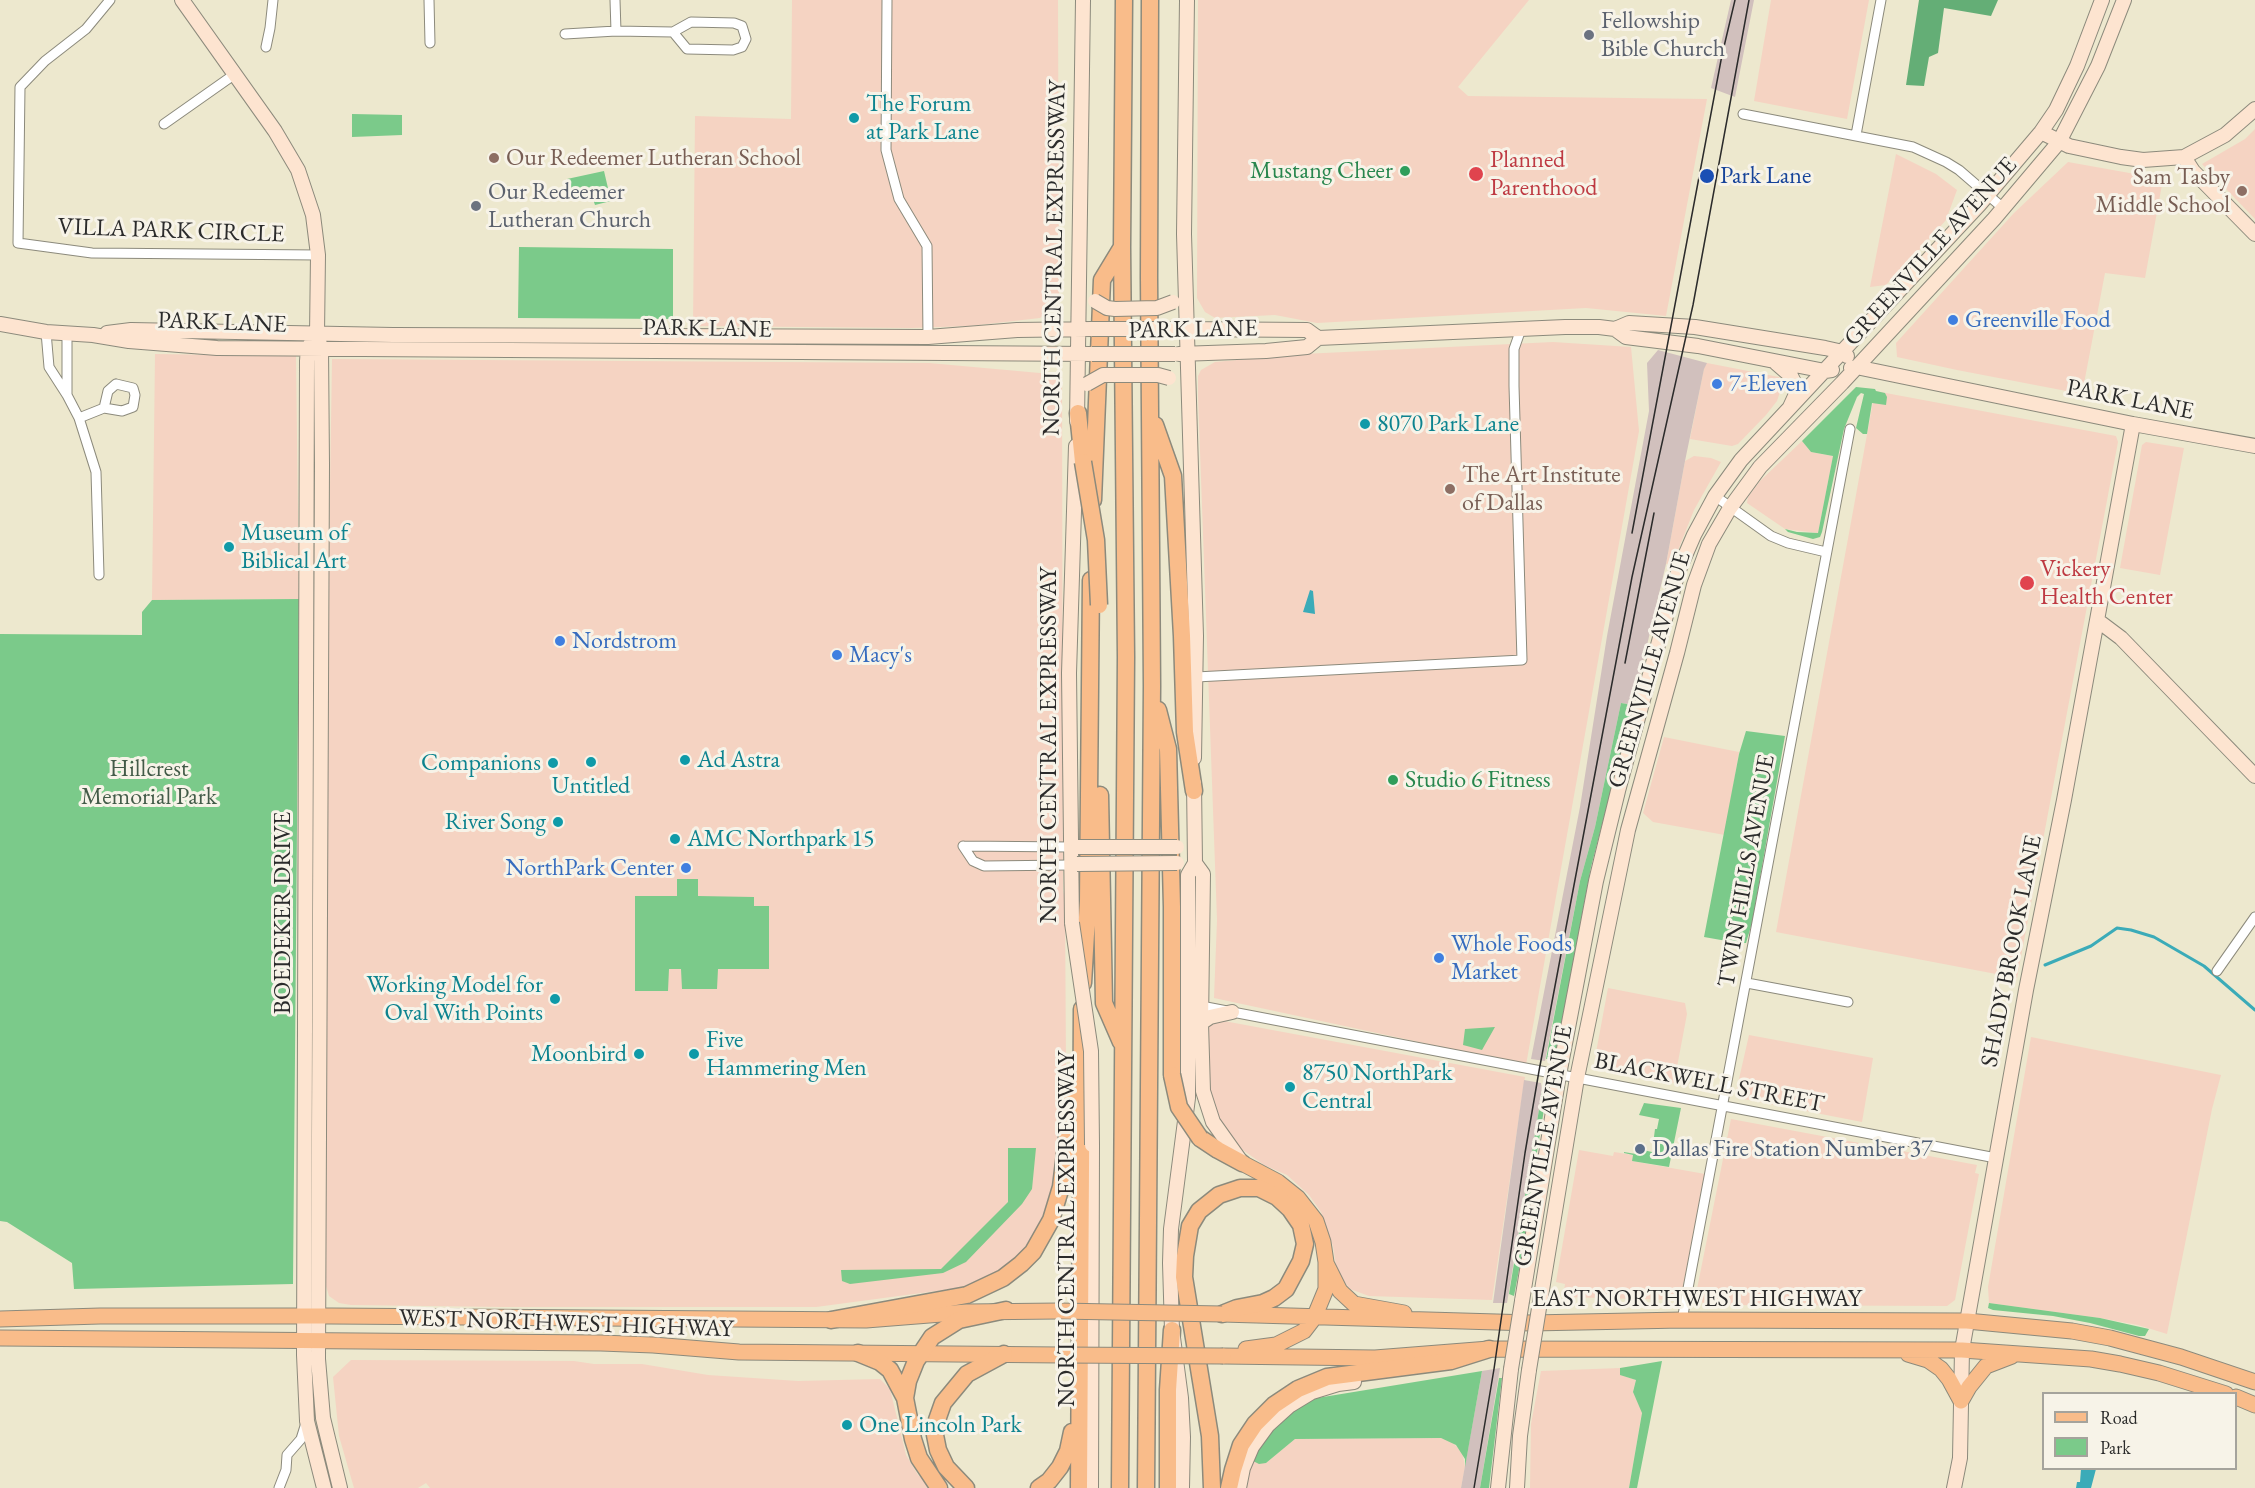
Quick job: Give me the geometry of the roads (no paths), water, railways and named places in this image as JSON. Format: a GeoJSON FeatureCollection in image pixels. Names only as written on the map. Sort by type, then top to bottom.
{"type":"FeatureCollection","features":[{"type":"Feature","properties":{"kind":"highway"},"geometry":{"type":"LineString","coordinates":[[1120,1488],[1126,588],[1122,247],[1124,0]]}},
{"type":"Feature","properties":{"kind":"highway"},"geometry":{"type":"LineString","coordinates":[[1146,1488],[1152,686],[1150,0]]}},
{"type":"Feature","properties":{"kind":"highway"},"geometry":{"type":"LineString","coordinates":[[1079,1488],[1081,1030],[1088,902],[1090,603],[1102,280],[1122,247]]}},
{"type":"Feature","properties":{"kind":"highway"},"geometry":{"type":"LineString","coordinates":[[1078,413],[1083,462],[1096,540],[1099,605],[1099,753],[1104,1003],[1123,1047]]}},
{"type":"Feature","properties":{"kind":"highway"},"geometry":{"type":"LineString","coordinates":[[1150,413],[1173,476],[1182,625],[1185,732],[1194,790]]}},
{"type":"Feature","properties":{"kind":"highway"},"geometry":{"type":"LineString","coordinates":[[1152,686],[1168,749],[1174,1091],[1183,1114],[1200,1138],[1242,1163]]}},
{"type":"Feature","properties":{"kind":"highway"},"geometry":{"type":"LineString","coordinates":[[831,1320],[967,1294],[1003,1278],[1033,1252],[1051,1220],[1061,1187],[1081,1030]]}},
{"type":"Feature","properties":{"kind":"highway"},"geometry":{"type":"LineString","coordinates":[[1212,1488],[1210,1436],[1184,1277],[1185,1256],[1190,1226],[1199,1211],[1219,1195],[1240,1188],[1259,1188],[1278,1197],[1301,1225],[1305,1244],[1301,1261],[1286,1289],[1274,1298],[1222,1314]]}},
{"type":"Feature","properties":{"kind":"highway"},"geometry":{"type":"LineString","coordinates":[[905,1398],[908,1380],[921,1353],[932,1337],[959,1320],[1006,1310]]}},
{"type":"Feature","properties":{"kind":"highway"},"geometry":{"type":"LineString","coordinates":[[1168,1488],[1168,1390],[1172,1330]]}},
{"type":"Feature","properties":{"kind":"highway"},"geometry":{"type":"LineString","coordinates":[[1229,1488],[1242,1445],[1255,1424],[1274,1405],[1298,1389],[1328,1377],[1451,1361],[1489,1349]]}},
{"type":"Feature","properties":{"kind":"highway"},"geometry":{"type":"LineString","coordinates":[[858,1353],[880,1362],[890,1370],[905,1398],[912,1439],[919,1458],[939,1488]]}},
{"type":"Feature","properties":{"kind":"highway"},"geometry":{"type":"LineString","coordinates":[[966,1488],[946,1467],[938,1450],[935,1435],[937,1420],[943,1403],[967,1374],[1004,1354]]}},
{"type":"Feature","properties":{"kind":"highway"},"geometry":{"type":"LineString","coordinates":[[1039,1488],[1060,1467],[1068,1451],[1074,1426],[1078,1375]]}},
{"type":"Feature","properties":{"kind":"main road"},"geometry":{"type":"LineString","coordinates":[[182,0],[275,131],[298,170],[313,215],[318,255],[315,348]]}},
{"type":"Feature","properties":{"kind":"main road","name":"NORTH CENTRAL EXPRESSWAY"},"geometry":{"type":"LineString","coordinates":[[1083,0],[1077,329],[1077,354],[1082,387],[1073,493],[1069,673],[1074,847],[1072,923],[1091,1042],[1091,1488]]}},
{"type":"Feature","properties":{"kind":"main road"},"geometry":{"type":"LineString","coordinates":[[1182,1488],[1184,1437],[1172,1330],[1171,1229],[1188,1098],[1188,875],[1195,857],[1196,677],[1192,459],[1188,394],[1181,354],[1185,288],[1187,0]]}},
{"type":"Feature","properties":{"kind":"main road","name":"GREENVILLE AVENUE"},"geometry":{"type":"LineString","coordinates":[[1498,1488],[1511,1369],[1559,1075],[1596,881],[1618,791],[1678,572],[1694,535],[1715,496],[1741,460],[1988,195],[2041,132],[2056,110],[2077,66],[2102,0]]}},
{"type":"Feature","properties":{"kind":"main road","name":"GREENVILLE AVENUE"},"geometry":{"type":"LineString","coordinates":[[1517,1488],[1520,1436],[1529,1370],[1577,1078],[1637,796],[1700,567],[1709,544],[1730,508],[1760,466],[1856,367],[2003,208],[2059,142],[2098,66],[2124,0]]}},
{"type":"Feature","properties":{"kind":"main road"},"geometry":{"type":"LineString","coordinates":[[2041,132],[2069,146],[2121,157],[2143,160],[2184,158],[2225,135],[2255,109]]}},
{"type":"Feature","properties":{"kind":"main road"},"geometry":{"type":"LineString","coordinates":[[2184,158],[2193,171],[2255,234]]}},
{"type":"Feature","properties":{"kind":"main road"},"geometry":{"type":"LineString","coordinates":[[1079,282],[1095,301],[1107,308],[1115,309],[1156,308],[1173,302],[1185,288]]}},
{"type":"Feature","properties":{"kind":"main road","name":"PARK LANE"},"geometry":{"type":"LineString","coordinates":[[93,335],[130,330],[317,334],[735,352],[1181,354],[1307,347],[1318,338],[1566,327],[1615,329],[1629,323],[1695,327],[1843,352]]}},
{"type":"Feature","properties":{"kind":"main road","name":"PARK LANE"},"geometry":{"type":"LineString","coordinates":[[0,324],[46,332],[93,335],[172,345],[315,348],[735,336],[928,337],[1017,330],[1077,329],[1307,330],[1318,338]]}},
{"type":"Feature","properties":{"kind":"main road","name":"PARK LANE"},"geometry":{"type":"LineString","coordinates":[[1615,329],[1626,337],[1698,346],[1825,371],[1856,367],[2133,424],[2255,446]]}},
{"type":"Feature","properties":{"kind":"main road"},"geometry":{"type":"LineString","coordinates":[[172,345],[180,339],[192,338],[198,332]]}},
{"type":"Feature","properties":{"kind":"main road"},"geometry":{"type":"LineString","coordinates":[[735,336],[735,352]]}},
{"type":"Feature","properties":{"kind":"main road"},"geometry":{"type":"LineString","coordinates":[[876,353],[897,346],[916,347],[924,344],[928,337]]}},
{"type":"Feature","properties":{"kind":"main road","name":"BOEDEKER DRIVE"},"geometry":{"type":"LineString","coordinates":[[312,1340],[314,823],[321,693],[322,465],[315,348]]}},
{"type":"Feature","properties":{"kind":"main road","name":"BOEDEKER DRIVE"},"geometry":{"type":"LineString","coordinates":[[314,823],[306,692],[307,465],[315,348]]}},
{"type":"Feature","properties":{"kind":"main road"},"geometry":{"type":"LineString","coordinates":[[1843,352],[1856,367]]}},
{"type":"Feature","properties":{"kind":"main road"},"geometry":{"type":"LineString","coordinates":[[1771,361],[1791,376],[1796,386],[1793,402],[1786,413]]}},
{"type":"Feature","properties":{"kind":"main road"},"geometry":{"type":"LineString","coordinates":[[1082,387],[1103,375],[1158,375],[1177,382],[1188,394]]}},
{"type":"Feature","properties":{"kind":"main road","name":"SHADY BROOK LANE"},"geometry":{"type":"LineString","coordinates":[[1954,1488],[1960,1458],[1962,1350],[2026,990],[2133,424]]}},
{"type":"Feature","properties":{"kind":"main road"},"geometry":{"type":"LineString","coordinates":[[307,465],[322,465]]}},
{"type":"Feature","properties":{"kind":"main road"},"geometry":{"type":"LineString","coordinates":[[2097,620],[2121,638],[2255,776]]}},
{"type":"Feature","properties":{"kind":"main road"},"geometry":{"type":"LineString","coordinates":[[1658,647],[1677,653]]}},
{"type":"Feature","properties":{"kind":"main road"},"geometry":{"type":"LineString","coordinates":[[306,692],[321,693]]}},
{"type":"Feature","properties":{"kind":"main road"},"geometry":{"type":"LineString","coordinates":[[1618,791],[1637,796]]}},
{"type":"Feature","properties":{"kind":"main road"},"geometry":{"type":"LineString","coordinates":[[1074,847],[1177,847],[1195,857],[1203,874],[1201,1023],[1203,1082],[1208,1108],[1214,1122],[1242,1163],[1278,1182],[1298,1198],[1316,1221],[1323,1242],[1326,1289],[1314,1318],[1304,1330],[1282,1342],[1244,1349],[1223,1356]]}},
{"type":"Feature","properties":{"kind":"main road"},"geometry":{"type":"LineString","coordinates":[[1074,864],[1177,863],[1195,857]]}},
{"type":"Feature","properties":{"kind":"main road"},"geometry":{"type":"LineString","coordinates":[[1596,881],[1602,887],[1596,928],[1604,947]]}},
{"type":"Feature","properties":{"kind":"main road"},"geometry":{"type":"LineString","coordinates":[[1201,1023],[1210,1017],[1232,1012]]}},
{"type":"Feature","properties":{"kind":"main road"},"geometry":{"type":"LineString","coordinates":[[1326,1262],[1340,1291],[1354,1304],[1434,1320]]}},
{"type":"Feature","properties":{"kind":"main road","name":"WEST NORTHWEST HIGHWAY"},"geometry":{"type":"LineString","coordinates":[[0,1319],[100,1316],[312,1316],[831,1320],[1006,1310],[1131,1312]]}},
{"type":"Feature","properties":{"kind":"main road","name":"EAST NORTHWEST HIGHWAY"},"geometry":{"type":"LineString","coordinates":[[1131,1312],[1531,1323],[1682,1320],[1967,1321],[2110,1338],[2150,1348],[2255,1382]]}},
{"type":"Feature","properties":{"kind":"main road","name":"WEST NORTHWEST HIGHWAY"},"geometry":{"type":"LineString","coordinates":[[0,1338],[601,1343],[739,1352],[1131,1355]]}},
{"type":"Feature","properties":{"kind":"main road"},"geometry":{"type":"LineString","coordinates":[[312,1340],[307,1421],[324,1488]]}},
{"type":"Feature","properties":{"kind":"main road"},"geometry":{"type":"LineString","coordinates":[[312,1340],[323,1418],[340,1488]]}},
{"type":"Feature","properties":{"kind":"main road"},"geometry":{"type":"LineString","coordinates":[[2145,1370],[2150,1348]]}},
{"type":"Feature","properties":{"kind":"main road","name":"EAST NORTHWEST HIGHWAY"},"geometry":{"type":"LineString","coordinates":[[1131,1355],[1375,1358],[1489,1349],[1962,1350],[2091,1359],[2145,1370],[2219,1392]]}},
{"type":"Feature","properties":{"kind":"main road"},"geometry":{"type":"LineString","coordinates":[[1882,1349],[1928,1360],[1941,1369],[1961,1401]]}},
{"type":"Feature","properties":{"kind":"main road"},"geometry":{"type":"LineString","coordinates":[[1961,1401],[1986,1366],[2020,1353]]}},
{"type":"Feature","properties":{"kind":"main road"},"geometry":{"type":"LineString","coordinates":[[1239,1488],[1243,1468],[1252,1447],[1268,1425],[1296,1401],[1312,1392],[1338,1384],[1419,1373],[1451,1361]]}},
{"type":"Feature","properties":{"kind":"main road"},"geometry":{"type":"LineString","coordinates":[[2237,1398],[2255,1405]]}},
{"type":"Feature","properties":{"kind":"street","name":"VILLA PARK CIRCLE"},"geometry":{"type":"LineString","coordinates":[[110,0],[86,29],[45,61],[20,87],[18,243],[92,253],[318,255]]}},
{"type":"Feature","properties":{"kind":"street"},"geometry":{"type":"LineString","coordinates":[[266,47],[273,0]]}},
{"type":"Feature","properties":{"kind":"street"},"geometry":{"type":"LineString","coordinates":[[429,0],[430,44]]}},
{"type":"Feature","properties":{"kind":"street"},"geometry":{"type":"LineString","coordinates":[[615,0],[616,31]]}},
{"type":"Feature","properties":{"kind":"street"},"geometry":{"type":"LineString","coordinates":[[887,0],[886,150],[899,199],[927,246],[928,337]]}},
{"type":"Feature","properties":{"kind":"street"},"geometry":{"type":"LineString","coordinates":[[1856,135],[1881,0]]}},
{"type":"Feature","properties":{"kind":"street"},"geometry":{"type":"LineString","coordinates":[[565,34],[616,31],[673,32],[691,22],[734,23],[742,26],[746,39],[742,47],[733,50],[687,49],[673,32]]}},
{"type":"Feature","properties":{"kind":"street"},"geometry":{"type":"LineString","coordinates":[[164,123],[235,74]]}},
{"type":"Feature","properties":{"kind":"street"},"geometry":{"type":"LineString","coordinates":[[1743,114],[1891,141],[1930,154],[1959,170],[2003,208]]}},
{"type":"Feature","properties":{"kind":"street"},"geometry":{"type":"LineString","coordinates":[[1196,677],[1522,660],[1514,386],[1514,349],[1521,329]]}},
{"type":"Feature","properties":{"kind":"street"},"geometry":{"type":"LineString","coordinates":[[46,332],[48,363],[79,418],[96,472],[99,575]]}},
{"type":"Feature","properties":{"kind":"street"},"geometry":{"type":"LineString","coordinates":[[67,333],[68,395]]}},
{"type":"Feature","properties":{"kind":"street"},"geometry":{"type":"LineString","coordinates":[[48,363],[67,363]]}},
{"type":"Feature","properties":{"kind":"street"},"geometry":{"type":"LineString","coordinates":[[79,418],[104,408]]}},
{"type":"Feature","properties":{"kind":"street","name":"TWIN HILLS AVENUE"},"geometry":{"type":"LineString","coordinates":[[1682,1320],[1850,429]]}},
{"type":"Feature","properties":{"kind":"street"},"geometry":{"type":"LineString","coordinates":[[1715,496],[1771,536],[1788,543],[1826,552]]}},
{"type":"Feature","properties":{"kind":"street"},"geometry":{"type":"LineString","coordinates":[[1074,847],[963,846],[973,861],[984,866],[1074,864]]}},
{"type":"Feature","properties":{"kind":"street"},"geometry":{"type":"LineString","coordinates":[[2217,970],[2255,917]]}},
{"type":"Feature","properties":{"kind":"street"},"geometry":{"type":"LineString","coordinates":[[1747,983],[1848,1002]]}},
{"type":"Feature","properties":{"kind":"street","name":"BLACKWELL STREET"},"geometry":{"type":"LineString","coordinates":[[1201,1006],[1996,1158]]}},
{"type":"Feature","properties":{"kind":"street"},"geometry":{"type":"LineString","coordinates":[[279,1488],[286,1470],[287,1455],[301,1439],[307,1421]]}},
{"type":"Feature","properties":{"kind":"water"},"geometry":{"type":"Polygon","coordinates":[[[1310,590],[1313,591],[1315,614],[1303,612],[1310,590]]]}},
{"type":"Feature","properties":{"kind":"water"},"geometry":{"type":"Polygon","coordinates":[[[2081,1470],[2096,1470],[2091,1488],[2076,1488],[2077,1482],[2080,1482],[2081,1470]]]}},
{"type":"Feature","properties":{"kind":"waterway"},"geometry":{"type":"LineString","coordinates":[[2045,965],[2091,946],[2117,928],[2131,930],[2154,937],[2204,966],[2255,1010]]}},
{"type":"Feature","properties":{"kind":"tram line"},"geometry":{"type":"LineString","coordinates":[[1632,533],[1722,55],[1735,0]]}},
{"type":"Feature","properties":{"kind":"tram line"},"geometry":{"type":"LineString","coordinates":[[1474,1488],[1539,1071],[1632,577],[1693,305],[1749,0]]}},
{"type":"Feature","properties":{"kind":"tram line"},"geometry":{"type":"LineString","coordinates":[[1625,663],[1654,513]]}},
{"type":"Feature","properties":{"kind":"place","name":"Fellowship Bible Church"},"geometry":{"type":"Point","coordinates":[1589,35]}},
{"type":"Feature","properties":{"kind":"place","name":"The Forum at Park Lane"},"geometry":{"type":"Point","coordinates":[854,118]}},
{"type":"Feature","properties":{"kind":"place","name":"Our Redeemer Lutheran School"},"geometry":{"type":"Point","coordinates":[494,158]}},
{"type":"Feature","properties":{"kind":"place","name":"Mustang Cheer"},"geometry":{"type":"Point","coordinates":[1405,171]}},
{"type":"Feature","properties":{"kind":"place","name":"Planned Parenthood"},"geometry":{"type":"Point","coordinates":[1476,174]}},
{"type":"Feature","properties":{"kind":"place","name":"Park Lane"},"geometry":{"type":"Point","coordinates":[1707,176]}},
{"type":"Feature","properties":{"kind":"place","name":"Sam Tasby Middle School"},"geometry":{"type":"Point","coordinates":[2242,191]}},
{"type":"Feature","properties":{"kind":"place","name":"Our Redeemer Lutheran Church"},"geometry":{"type":"Point","coordinates":[476,206]}},
{"type":"Feature","properties":{"kind":"place","name":"Greenville Food"},"geometry":{"type":"Point","coordinates":[1953,320]}},
{"type":"Feature","properties":{"kind":"place","name":"7-Eleven"},"geometry":{"type":"Point","coordinates":[1717,384]}},
{"type":"Feature","properties":{"kind":"place","name":"8070 Park Lane"},"geometry":{"type":"Point","coordinates":[1365,424]}},
{"type":"Feature","properties":{"kind":"place","name":"The Art Institute of Dallas"},"geometry":{"type":"Point","coordinates":[1450,489]}},
{"type":"Feature","properties":{"kind":"place","name":"Museum of Biblical Art"},"geometry":{"type":"Point","coordinates":[229,547]}},
{"type":"Feature","properties":{"kind":"place","name":"Vickery Health Center"},"geometry":{"type":"Point","coordinates":[2027,583]}},
{"type":"Feature","properties":{"kind":"place","name":"Nordstrom"},"geometry":{"type":"Point","coordinates":[560,641]}},
{"type":"Feature","properties":{"kind":"place","name":"Macy's"},"geometry":{"type":"Point","coordinates":[837,655]}},
{"type":"Feature","properties":{"kind":"place","name":"Ad Astra"},"geometry":{"type":"Point","coordinates":[685,760]}},
{"type":"Feature","properties":{"kind":"place","name":"Untitled"},"geometry":{"type":"Point","coordinates":[591,762]}},
{"type":"Feature","properties":{"kind":"place","name":"Companions"},"geometry":{"type":"Point","coordinates":[553,763]}},
{"type":"Feature","properties":{"kind":"place","name":"Studio 6 Fitness"},"geometry":{"type":"Point","coordinates":[1393,780]}},
{"type":"Feature","properties":{"kind":"place","name":"River Song"},"geometry":{"type":"Point","coordinates":[558,822]}},
{"type":"Feature","properties":{"kind":"place","name":"AMC Northpark 15"},"geometry":{"type":"Point","coordinates":[675,839]}},
{"type":"Feature","properties":{"kind":"place","name":"NorthPark Center"},"geometry":{"type":"Point","coordinates":[686,868]}},
{"type":"Feature","properties":{"kind":"place","name":"Whole Foods Market"},"geometry":{"type":"Point","coordinates":[1439,958]}},
{"type":"Feature","properties":{"kind":"place","name":"Working Model for Oval With Points"},"geometry":{"type":"Point","coordinates":[555,999]}},
{"type":"Feature","properties":{"kind":"place","name":"Moonbird"},"geometry":{"type":"Point","coordinates":[639,1054]}},
{"type":"Feature","properties":{"kind":"place","name":"Five Hammering Men"},"geometry":{"type":"Point","coordinates":[694,1054]}},
{"type":"Feature","properties":{"kind":"place","name":"8750 NorthPark Central"},"geometry":{"type":"Point","coordinates":[1290,1087]}},
{"type":"Feature","properties":{"kind":"place","name":"Dallas Fire Station Number 37"},"geometry":{"type":"Point","coordinates":[1640,1149]}},
{"type":"Feature","properties":{"kind":"place","name":"One Lincoln Park"},"geometry":{"type":"Point","coordinates":[847,1425]}},
{"type":"Feature","properties":{"kind":"park label","name":"Hillcrest Memorial Park"},"geometry":{"type":"Point","coordinates":[149,783]}}]}
